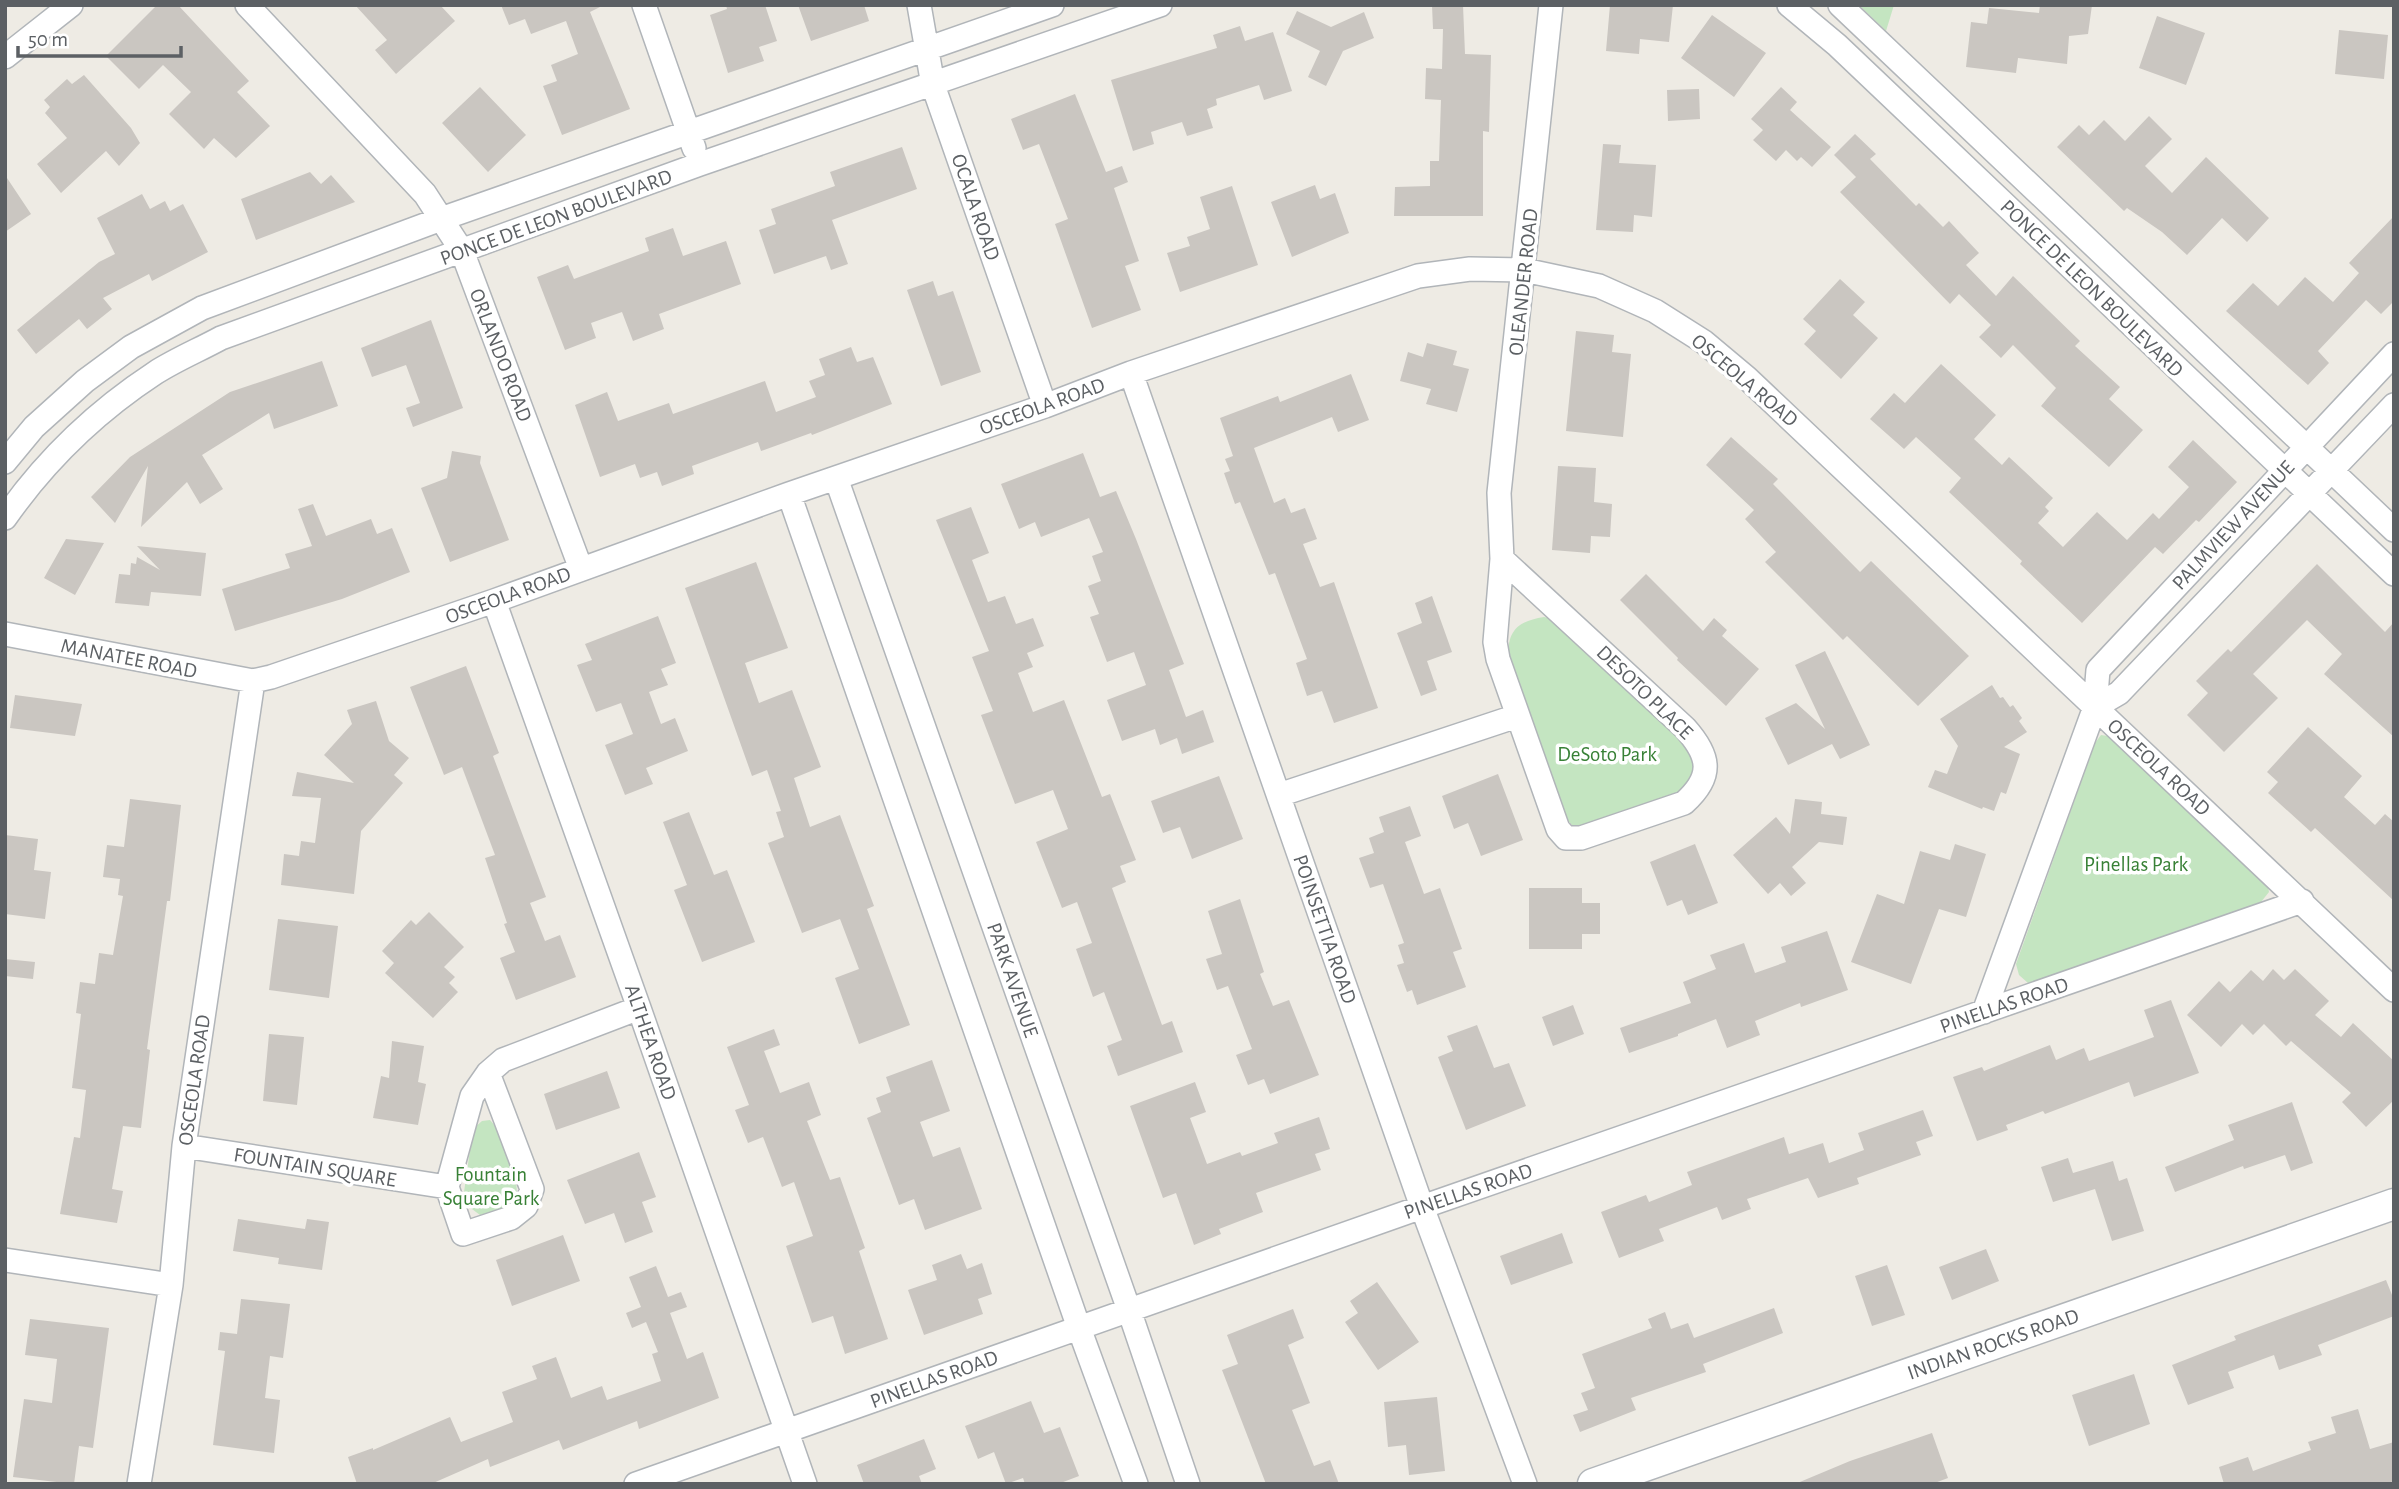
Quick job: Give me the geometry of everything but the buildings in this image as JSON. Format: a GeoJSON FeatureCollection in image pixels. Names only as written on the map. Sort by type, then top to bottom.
{"type":"FeatureCollection","features":[{"type":"Feature","properties":{"kind":"street"},"geometry":{"type":"LineString","coordinates":[[5,57],[71,5]]}},
{"type":"Feature","properties":{"kind":"street","name":"ORLANDO ROAD"},"geometry":{"type":"LineString","coordinates":[[247,5],[425,194],[462,251],[581,569]]}},
{"type":"Feature","properties":{"kind":"street"},"geometry":{"type":"LineString","coordinates":[[644,5],[700,164]]}},
{"type":"Feature","properties":{"kind":"street","name":"OCALA ROAD"},"geometry":{"type":"LineString","coordinates":[[919,5],[933,85],[1045,406]]}},
{"type":"Feature","properties":{"kind":"street","name":"PONCE DE LEON BOULEVARD"},"geometry":{"type":"LineString","coordinates":[[5,462],[34,427],[85,381],[131,347],[202,308],[441,219],[1052,5]]}},
{"type":"Feature","properties":{"kind":"street","name":"PONCE DE LEON BOULEVARD"},"geometry":{"type":"LineString","coordinates":[[5,518],[46,465],[102,412],[156,372],[221,338],[700,164],[1160,5]]}},
{"type":"Feature","properties":{"kind":"street","name":"OLEANDER ROAD"},"geometry":{"type":"LineString","coordinates":[[1502,559],[1499,493],[1551,5]]}},
{"type":"Feature","properties":{"kind":"street","name":"PONCE DE LEON BOULEVARD"},"geometry":{"type":"LineString","coordinates":[[1788,5],[1837,46],[2394,575]]}},
{"type":"Feature","properties":{"kind":"street","name":"PONCE DE LEON BOULEVARD"},"geometry":{"type":"LineString","coordinates":[[1840,5],[2394,530]]}},
{"type":"Feature","properties":{"kind":"street","name":"OSCEOLA ROAD"},"geometry":{"type":"LineString","coordinates":[[139,1484],[171,1285],[184,1146],[253,681],[494,601],[1131,373],[1418,276],[1470,269],[1524,270],[1599,286],[1655,311],[1704,342],[1748,378],[2394,990]]}},
{"type":"Feature","properties":{"kind":"street","name":"PALMVIEW AVENUE"},"geometry":{"type":"LineString","coordinates":[[1984,1012],[2095,706],[2098,670],[2394,354]]}},
{"type":"Feature","properties":{"kind":"street","name":"POINSETTIA ROAD"},"geometry":{"type":"LineString","coordinates":[[1131,373],[1422,1207],[1525,1484]]}},
{"type":"Feature","properties":{"kind":"street","name":"PALMVIEW AVENUE"},"geometry":{"type":"LineString","coordinates":[[2095,706],[2119,693],[2394,405]]}},
{"type":"Feature","properties":{"kind":"street","name":"PARK AVENUE"},"geometry":{"type":"LineString","coordinates":[[836,478],[1188,1484]]}},
{"type":"Feature","properties":{"kind":"street"},"geometry":{"type":"LineString","coordinates":[[789,494],[1079,1328],[1136,1484]]}},
{"type":"Feature","properties":{"kind":"street","name":"DESOTO PLACE"},"geometry":{"type":"LineString","coordinates":[[1502,559],[1699,744],[1705,761],[1705,778],[1696,792],[1684,803],[1581,838],[1566,838],[1558,829],[1517,716],[1494,642],[1502,559]]}},
{"type":"Feature","properties":{"kind":"street","name":"ALTHEA ROAD"},"geometry":{"type":"LineString","coordinates":[[494,601],[805,1484]]}},
{"type":"Feature","properties":{"kind":"street","name":"MANATEE ROAD"},"geometry":{"type":"LineString","coordinates":[[5,634],[253,681]]}},
{"type":"Feature","properties":{"kind":"street"},"geometry":{"type":"LineString","coordinates":[[1279,795],[1517,716]]}},
{"type":"Feature","properties":{"kind":"street","name":"PINELLAS ROAD"},"geometry":{"type":"LineString","coordinates":[[636,1484],[2302,901]]}},
{"type":"Feature","properties":{"kind":"street"},"geometry":{"type":"LineString","coordinates":[[488,1073],[532,1189],[526,1206],[511,1218],[463,1234],[447,1187],[472,1096],[488,1073],[503,1060],[639,1008]]}},
{"type":"Feature","properties":{"kind":"street","name":"FOUNTAIN SQUARE"},"geometry":{"type":"LineString","coordinates":[[184,1146],[447,1187]]}},
{"type":"Feature","properties":{"kind":"street","name":"INDIAN ROCKS ROAD"},"geometry":{"type":"LineString","coordinates":[[1593,1484],[2394,1204]]}},
{"type":"Feature","properties":{"kind":"street"},"geometry":{"type":"LineString","coordinates":[[5,1260],[171,1285]]}},
{"type":"Feature","properties":{"kind":"green space"},"geometry":{"type":"Polygon","coordinates":[[[1859,5],[1894,5],[1886,31],[1859,5]]]}},
{"type":"Feature","properties":{"kind":"green space","name":"DeSoto Park"},"geometry":{"type":"Polygon","coordinates":[[[1544,617],[1557,620],[1692,749],[1697,758],[1689,791],[1583,827],[1572,825],[1564,817],[1508,664],[1509,645],[1514,631],[1525,622],[1544,617]]]}},
{"type":"Feature","properties":{"kind":"green space","name":"Pinellas Park"},"geometry":{"type":"Polygon","coordinates":[[[2101,735],[2114,737],[2267,881],[2269,892],[2261,902],[2042,982],[2028,983],[2019,975],[2016,964],[2095,743],[2101,735]]]}},
{"type":"Feature","properties":{"kind":"green space","name":"Fountain Square Park"},"geometry":{"type":"Polygon","coordinates":[[[490,1120],[509,1155],[517,1194],[501,1210],[480,1215],[468,1206],[464,1192],[473,1129],[482,1121],[490,1120]]]}}]}
